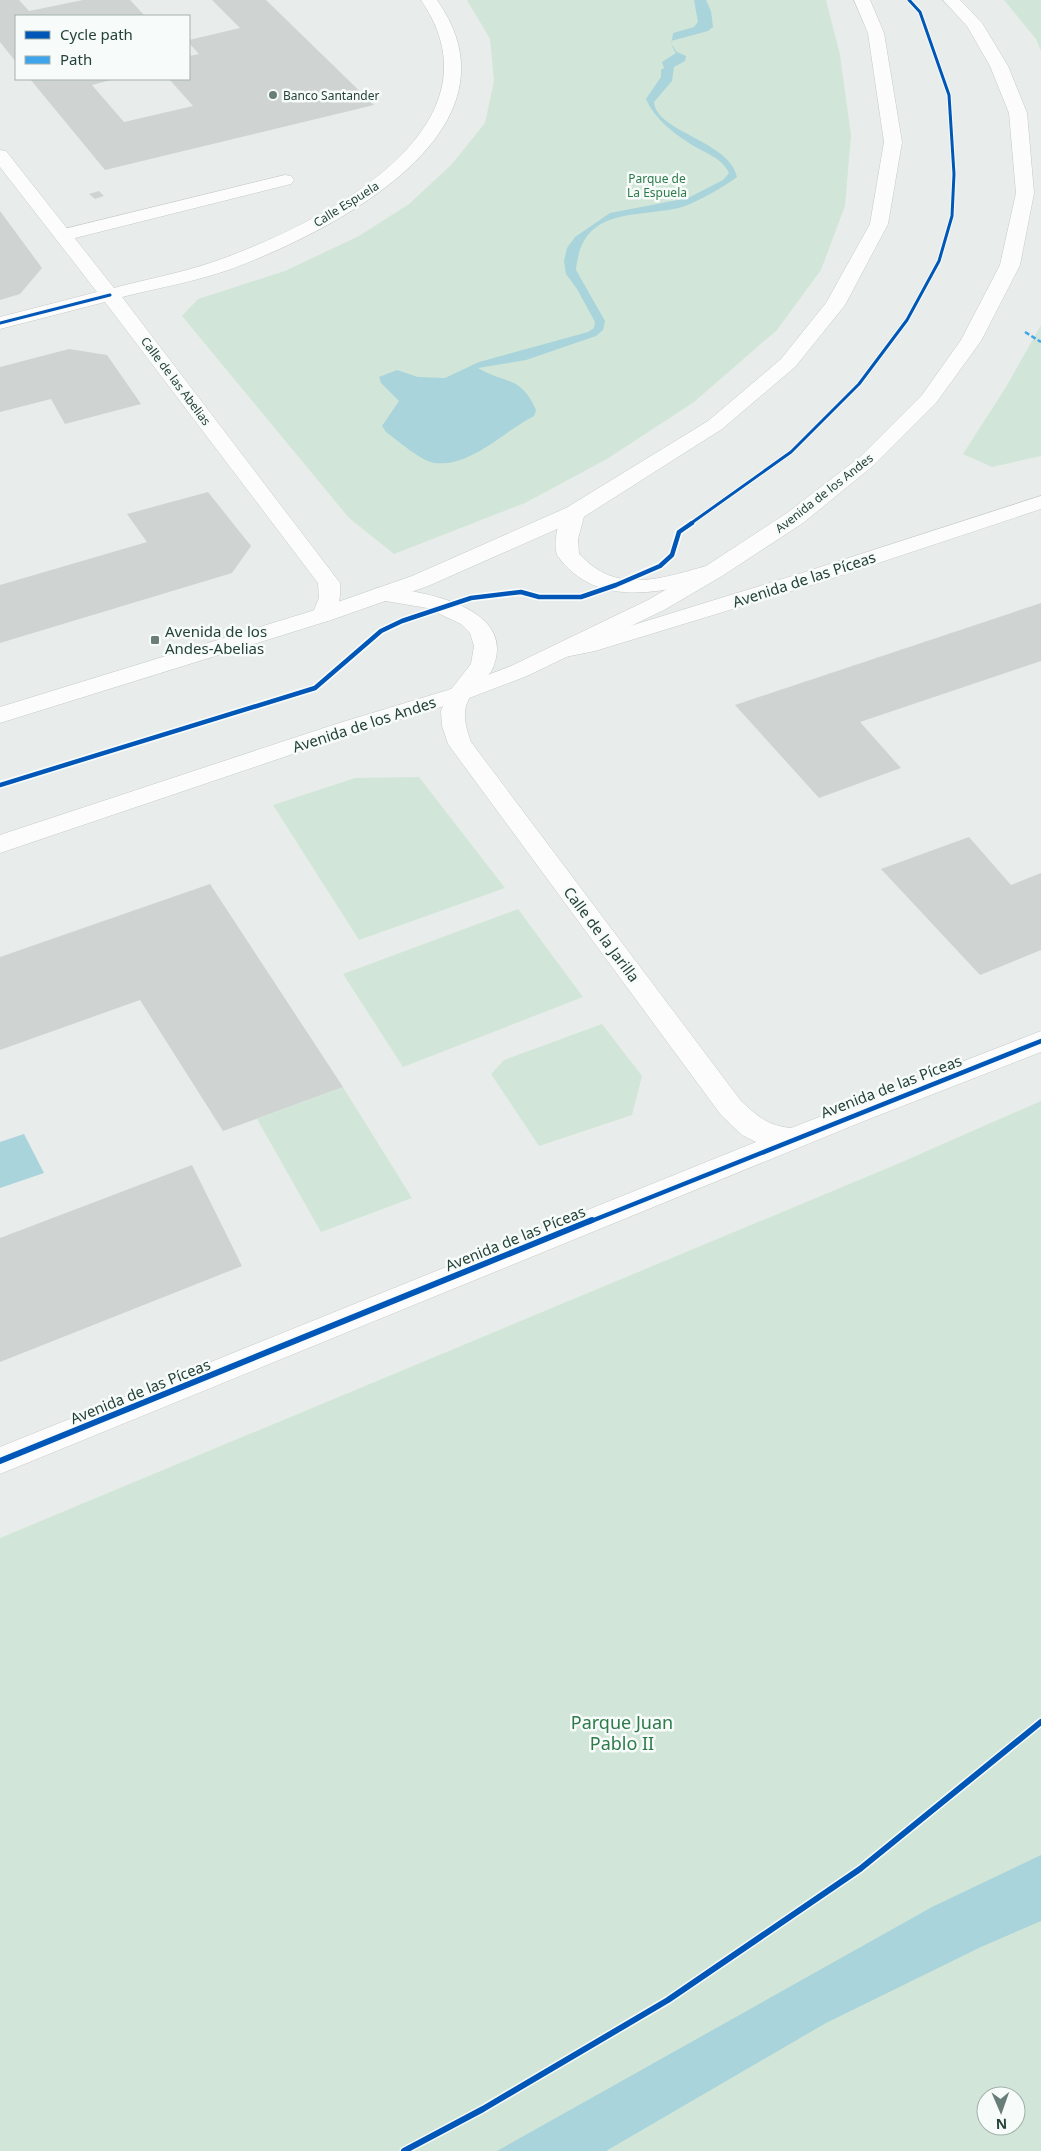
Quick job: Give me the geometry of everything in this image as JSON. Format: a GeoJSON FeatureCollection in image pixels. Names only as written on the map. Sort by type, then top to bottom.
{"type":"FeatureCollection","features":[{"type":"Feature","properties":{"kind":"street","name":"Calle Espuela"},"geometry":{"type":"LineString","coordinates":[[0,323],[230,263],[298,233],[358,199],[391,175],[417,150],[437,124],[448,98],[451,76],[447,33],[429,0]]}},
{"type":"Feature","properties":{"kind":"street"},"geometry":{"type":"LineString","coordinates":[[0,715],[323,615],[420,581],[574,513],[715,425],[788,363],[835,305],[879,224],[893,142],[876,33],[862,0]]}},
{"type":"Feature","properties":{"kind":"street","name":"Avenida de los Andes"},"geometry":{"type":"LineString","coordinates":[[0,844],[344,729],[456,695],[565,650],[656,605],[714,571],[795,518],[867,461],[928,399],[971,341],[1010,265],[1025,193],[1018,113],[998,66],[974,23],[951,0]]}},
{"type":"Feature","properties":{"kind":"street","name":"Calle de las Abelias"},"geometry":{"type":"LineString","coordinates":[[0,155],[110,294],[329,583],[330,598],[323,615]]}},
{"type":"Feature","properties":{"kind":"street"},"geometry":{"type":"LineString","coordinates":[[63,235],[285,180]]}},
{"type":"Feature","properties":{"kind":"street","name":"Avenida de las Píceas"},"geometry":{"type":"LineString","coordinates":[[565,650],[603,641],[810,578],[1041,502]]}},
{"type":"Feature","properties":{"kind":"street","name":"Avenida de los Andes"},"geometry":{"type":"LineString","coordinates":[[574,513],[567,536],[568,554],[585,574],[616,585],[661,585],[680,582],[714,571]]}},
{"type":"Feature","properties":{"kind":"street"},"geometry":{"type":"LineString","coordinates":[[382,594],[418,597],[447,605],[468,618],[478,630],[485,643],[482,666],[456,695]]}},
{"type":"Feature","properties":{"kind":"street","name":"Calle de la Jarilla"},"geometry":{"type":"LineString","coordinates":[[456,695],[452,707],[453,726],[460,744],[731,1108],[751,1128],[770,1137],[793,1139]]}},
{"type":"Feature","properties":{"kind":"street","name":"Avenida de las Píceas"},"geometry":{"type":"LineString","coordinates":[[0,1461],[793,1139],[1041,1041]]}},
{"type":"Feature","properties":{"kind":"green space","name":"Parque de La Espuela"},"geometry":{"type":"Polygon","coordinates":[[[467,0],[826,0],[840,55],[851,135],[845,206],[821,270],[777,330],[694,402],[607,459],[525,503],[394,554],[349,518],[182,316],[198,299],[285,271],[359,236],[409,204],[451,165],[485,123],[494,81],[490,39],[467,0]]]}},
{"type":"Feature","properties":{"kind":"green space"},"geometry":{"type":"Polygon","coordinates":[[[1004,0],[1041,0],[1041,51],[1036,39],[1004,0]]]}},
{"type":"Feature","properties":{"kind":"green space"},"geometry":{"type":"Polygon","coordinates":[[[1041,325],[1041,456],[992,467],[963,454],[1006,387],[1041,325]]]}},
{"type":"Feature","properties":{"kind":"green space"},"geometry":{"type":"Polygon","coordinates":[[[419,777],[505,888],[359,940],[273,805],[355,778],[419,777]]]}},
{"type":"Feature","properties":{"kind":"green space"},"geometry":{"type":"Polygon","coordinates":[[[518,909],[583,997],[403,1067],[343,974],[518,909]]]}},
{"type":"Feature","properties":{"kind":"green space"},"geometry":{"type":"Polygon","coordinates":[[[602,1024],[642,1076],[632,1115],[539,1146],[491,1074],[504,1060],[602,1024]]]}},
{"type":"Feature","properties":{"kind":"green space"},"geometry":{"type":"Polygon","coordinates":[[[343,1087],[412,1198],[321,1232],[257,1119],[343,1087]]]}},
{"type":"Feature","properties":{"kind":"green space","name":"Parque Juan Pablo II"},"geometry":{"type":"Polygon","coordinates":[[[1041,1101],[1041,2151],[0,2151],[0,1538],[895,1165],[1041,1101]]]}},
{"type":"Feature","properties":{"kind":"water"},"geometry":{"type":"Polygon","coordinates":[[[694,0],[706,0],[711,11],[713,27],[708,31],[671,41],[673,33],[694,27],[698,22],[694,0]]]}},
{"type":"Feature","properties":{"kind":"water"},"geometry":{"type":"Polygon","coordinates":[[[671,45],[677,52],[686,56],[685,61],[674,67],[672,81],[654,102],[658,112],[679,129],[721,154],[732,165],[737,177],[709,195],[685,206],[627,215],[599,225],[588,235],[580,250],[576,270],[605,321],[603,330],[596,336],[526,360],[478,368],[511,382],[524,391],[536,410],[534,416],[474,454],[448,463],[435,463],[423,459],[386,432],[382,426],[399,401],[381,383],[379,377],[397,370],[418,377],[445,378],[479,362],[588,332],[594,328],[595,322],[577,289],[566,274],[564,261],[567,248],[575,237],[610,213],[688,198],[723,180],[729,173],[726,167],[717,159],[689,143],[664,124],[649,106],[646,99],[661,77],[661,70],[664,68],[662,62],[676,53],[671,45]]]}},
{"type":"Feature","properties":{"kind":"water"},"geometry":{"type":"Polygon","coordinates":[[[24,1134],[44,1173],[0,1188],[0,1142],[24,1134]]]}},
{"type":"Feature","properties":{"kind":"water"},"geometry":{"type":"Polygon","coordinates":[[[1041,1855],[1041,1921],[981,1947],[826,2023],[606,2151],[497,2151],[932,1907],[1041,1855]]]}},
{"type":"Feature","properties":{"kind":"building"},"geometry":{"type":"Polygon","coordinates":[[[0,0],[19,0],[29,11],[83,0],[130,0],[144,15],[15,15],[15,61],[0,42],[0,0]]]}},
{"type":"Feature","properties":{"kind":"building","name":"Banco Santander"},"geometry":{"type":"Polygon","coordinates":[[[212,0],[266,0],[374,105],[105,170],[31,80],[111,80],[92,85],[124,122],[193,106],[170,80],[190,80],[190,56],[199,54],[190,44],[190,40],[240,28],[212,0]]]}},
{"type":"Feature","properties":{"kind":"building"},"geometry":{"type":"Polygon","coordinates":[[[99,191],[104,196],[95,199],[89,194],[99,191]]]}},
{"type":"Feature","properties":{"kind":"building"},"geometry":{"type":"Polygon","coordinates":[[[0,211],[42,268],[20,294],[0,300],[0,211]]]}},
{"type":"Feature","properties":{"kind":"building"},"geometry":{"type":"Polygon","coordinates":[[[69,349],[107,355],[141,404],[65,424],[51,399],[0,412],[0,367],[69,349]]]}},
{"type":"Feature","properties":{"kind":"building"},"geometry":{"type":"Polygon","coordinates":[[[208,492],[251,546],[232,573],[0,643],[0,585],[147,542],[127,514],[208,492]]]}},
{"type":"Feature","properties":{"kind":"building"},"geometry":{"type":"Polygon","coordinates":[[[1041,603],[1041,661],[860,722],[901,768],[819,798],[735,705],[1041,603]]]}},
{"type":"Feature","properties":{"kind":"building"},"geometry":{"type":"Polygon","coordinates":[[[969,837],[1011,885],[1041,873],[1041,950],[980,975],[881,869],[969,837]]]}},
{"type":"Feature","properties":{"kind":"building"},"geometry":{"type":"Polygon","coordinates":[[[210,884],[343,1087],[223,1131],[140,1000],[0,1050],[0,957],[210,884]]]}},
{"type":"Feature","properties":{"kind":"building"},"geometry":{"type":"Polygon","coordinates":[[[192,1165],[242,1266],[0,1362],[0,1238],[192,1165]]]}},
{"type":"Feature","properties":{"kind":"marked path"},"geometry":{"type":"LineString","coordinates":[[1025,332],[1041,342]]}},
{"type":"Feature","properties":{"kind":"cycle path"},"geometry":{"type":"LineString","coordinates":[[0,785],[315,688],[381,631],[402,621],[471,598],[499,593],[521,592],[539,597],[581,597],[616,585],[660,566],[672,555],[679,532],[791,452],[859,384],[907,320],[939,261],[952,216],[954,174],[949,95],[920,12],[909,0]]}},
{"type":"Feature","properties":{"kind":"cycle path"},"geometry":{"type":"LineString","coordinates":[[0,323],[110,295]]}},
{"type":"Feature","properties":{"kind":"cycle path"},"geometry":{"type":"LineString","coordinates":[[0,1461],[854,1114],[1041,1041]]}},
{"type":"Feature","properties":{"kind":"cycle path"},"geometry":{"type":"LineString","coordinates":[[404,2151],[483,2109],[668,2000],[860,1869],[1041,1722]]}},
{"type":"Feature","properties":{"kind":"place","name":"Banco Santander"},"geometry":{"type":"Point","coordinates":[273,95]}},
{"type":"Feature","properties":{"kind":"place","name":"Avenida de los Andes-Abelias"},"geometry":{"type":"Point","coordinates":[155,640]}}]}
